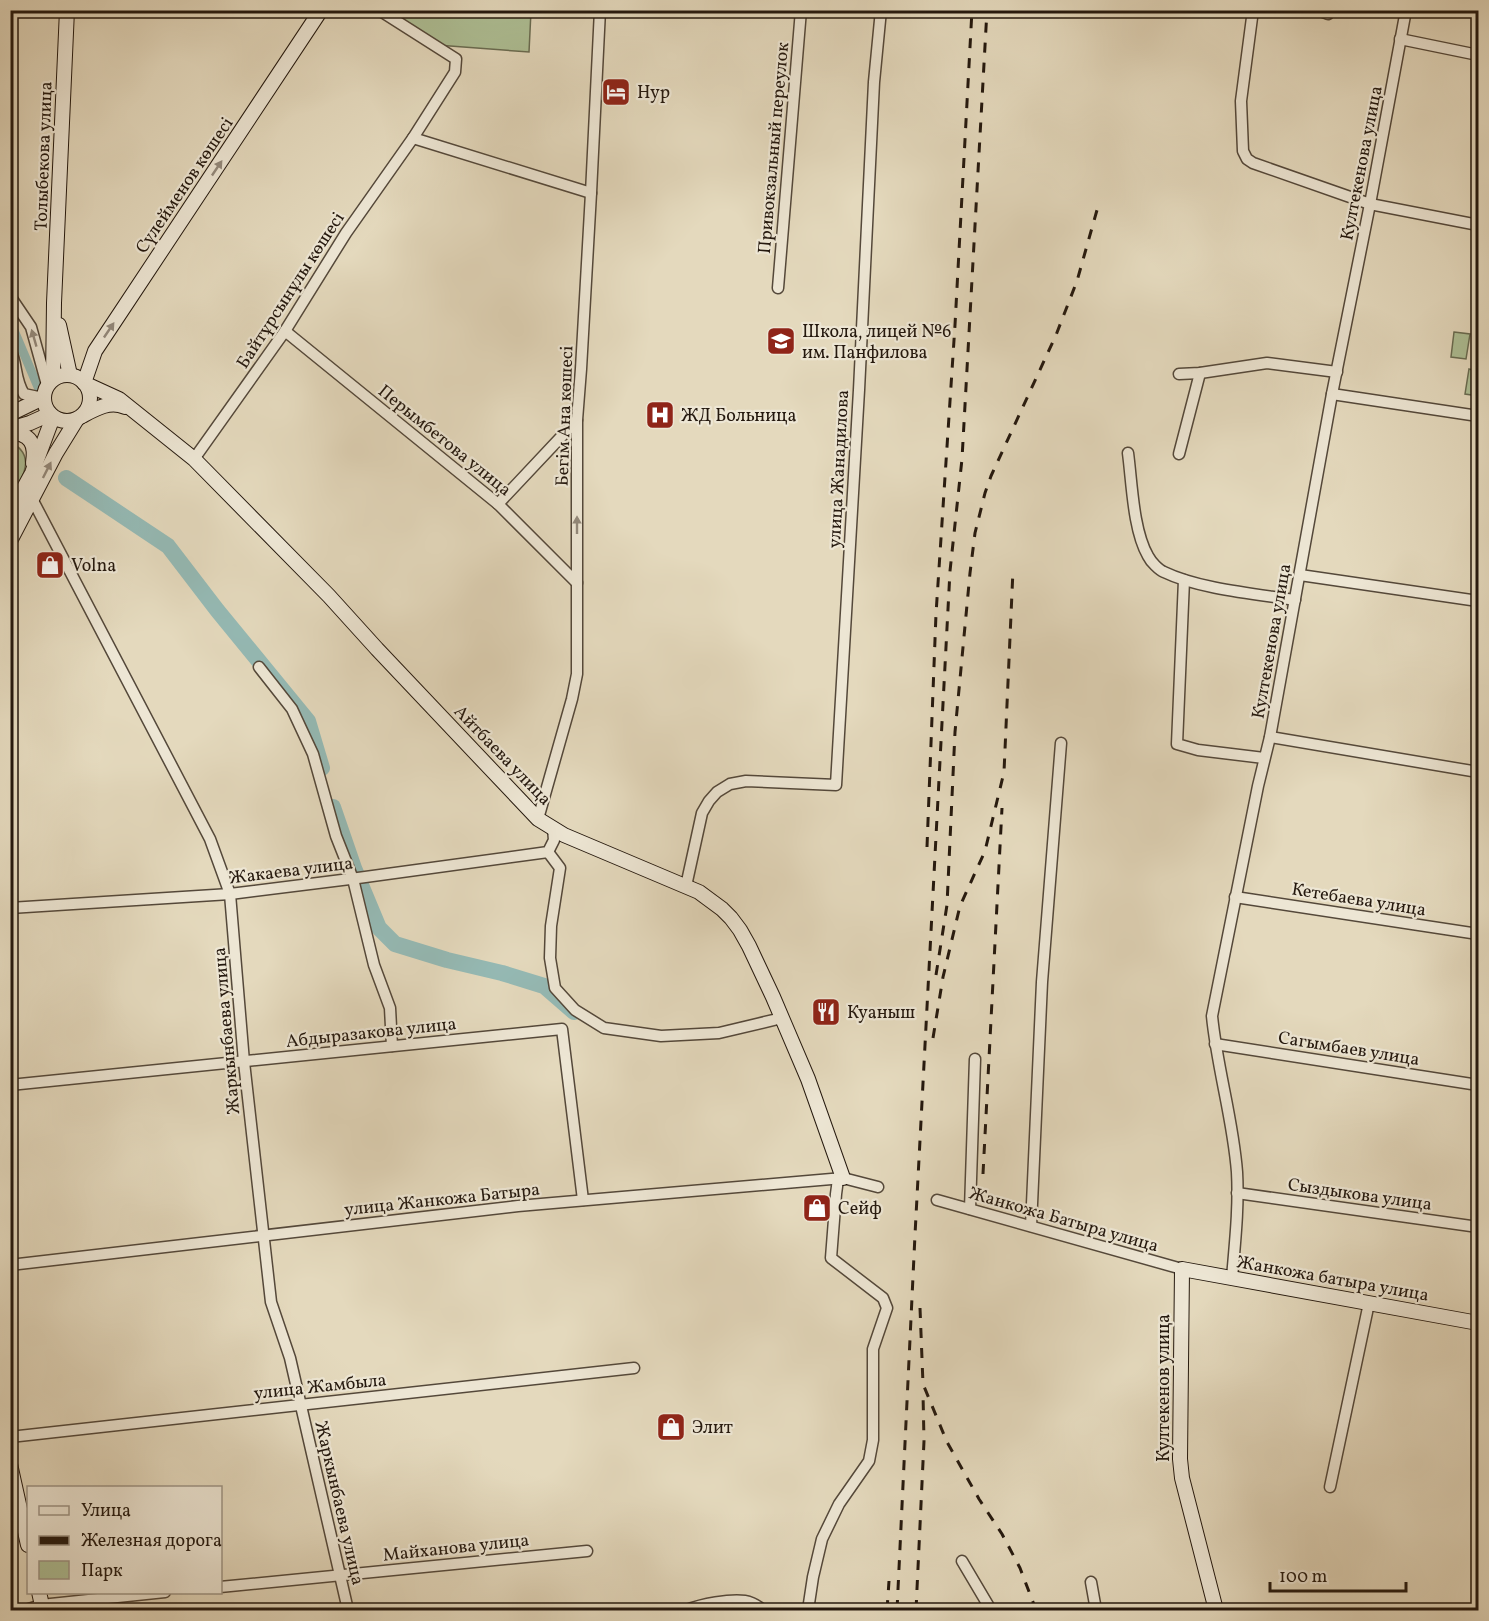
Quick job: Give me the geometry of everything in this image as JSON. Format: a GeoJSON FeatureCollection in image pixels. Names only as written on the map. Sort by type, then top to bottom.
{"type":"FeatureCollection","features":[{"type":"Feature","properties":{"kind":"street","name":"Толыбекова улица"},"geometry":{"type":"LineString","coordinates":[[54,303],[67,10]]}},
{"type":"Feature","properties":{"kind":"street","name":"Сүлейменов көшесі"},"geometry":{"type":"LineString","coordinates":[[84,383],[95,351],[321,10]]}},
{"type":"Feature","properties":{"kind":"street","name":"Байтұрсынұлы көшесі"},"geometry":{"type":"LineString","coordinates":[[194,459],[285,331],[346,233],[413,138],[455,72],[456,59],[379,10]]}},
{"type":"Feature","properties":{"kind":"street","name":"Бегім Ана көшесі"},"geometry":{"type":"LineString","coordinates":[[538,819],[577,674],[577,420],[582,369],[600,10]]}},
{"type":"Feature","properties":{"kind":"street","name":"Привокзальный переулок"},"geometry":{"type":"LineString","coordinates":[[778,288],[801,10]]}},
{"type":"Feature","properties":{"kind":"street","name":"улица Жанадилова"},"geometry":{"type":"LineString","coordinates":[[686,886],[702,813],[717,792],[730,784],[746,781],[836,785],[859,401],[874,82],[881,10]]}},
{"type":"Feature","properties":{"kind":"street"},"geometry":{"type":"LineString","coordinates":[[1253,10],[1242,100],[1243,151],[1247,159],[1253,164],[1370,204],[1479,225]]}},
{"type":"Feature","properties":{"kind":"street","name":"Култекенова улица"},"geometry":{"type":"LineString","coordinates":[[1232,1278],[1238,1223],[1237,1170],[1212,1016],[1263,759],[1270,737],[1332,394],[1406,10]]}},
{"type":"Feature","properties":{"kind":"street"},"geometry":{"type":"LineString","coordinates":[[1400,39],[1479,55]]}},
{"type":"Feature","properties":{"kind":"street"},"geometry":{"type":"LineString","coordinates":[[413,138],[591,193]]}},
{"type":"Feature","properties":{"kind":"street"},"geometry":{"type":"LineString","coordinates":[[10,296],[31,327],[48,388]]}},
{"type":"Feature","properties":{"kind":"street"},"geometry":{"type":"LineString","coordinates":[[54,303],[70,375]]}},
{"type":"Feature","properties":{"kind":"street"},"geometry":{"type":"LineString","coordinates":[[54,303],[46,410],[51,416],[64,421],[108,405],[120,405],[137,412]]}},
{"type":"Feature","properties":{"kind":"street","name":"Перымбетова улица"},"geometry":{"type":"LineString","coordinates":[[285,331],[498,504],[577,583]]}},
{"type":"Feature","properties":{"kind":"street"},"geometry":{"type":"LineString","coordinates":[[10,348],[18,384],[24,394],[48,388]]}},
{"type":"Feature","properties":{"kind":"street"},"geometry":{"type":"LineString","coordinates":[[1179,374],[1267,363],[1337,372]]}},
{"type":"Feature","properties":{"kind":"street"},"geometry":{"type":"LineString","coordinates":[[1179,454],[1200,373]]}},
{"type":"Feature","properties":{"kind":"street"},"geometry":{"type":"LineString","coordinates":[[10,414],[64,375],[80,379],[88,389],[90,396],[87,410],[79,417],[28,493],[10,513]]}},
{"type":"Feature","properties":{"kind":"street","name":"Айтбаева улица"},"geometry":{"type":"LineString","coordinates":[[84,383],[119,399],[194,459],[321,587],[538,819],[564,835],[699,892],[722,909],[740,930],[782,1018],[808,1079],[841,1179]]}},
{"type":"Feature","properties":{"kind":"street"},"geometry":{"type":"LineString","coordinates":[[1332,394],[1479,416]]}},
{"type":"Feature","properties":{"kind":"street"},"geometry":{"type":"LineString","coordinates":[[10,431],[51,416]]}},
{"type":"Feature","properties":{"kind":"street"},"geometry":{"type":"LineString","coordinates":[[32,473],[51,416]]}},
{"type":"Feature","properties":{"kind":"street"},"geometry":{"type":"LineString","coordinates":[[498,504],[577,420]]}},
{"type":"Feature","properties":{"kind":"street"},"geometry":{"type":"LineString","coordinates":[[10,431],[23,434],[34,448],[28,493],[10,541]]}},
{"type":"Feature","properties":{"kind":"street"},"geometry":{"type":"LineString","coordinates":[[1128,453],[1137,528],[1148,557],[1162,571],[1184,580],[1295,600]]}},
{"type":"Feature","properties":{"kind":"street","name":"Жаркынбаева улица"},"geometry":{"type":"LineString","coordinates":[[28,493],[210,839],[230,894],[244,1062],[271,1302],[290,1358],[348,1611]]}},
{"type":"Feature","properties":{"kind":"street"},"geometry":{"type":"LineString","coordinates":[[1300,575],[1479,601]]}},
{"type":"Feature","properties":{"kind":"street"},"geometry":{"type":"LineString","coordinates":[[1184,580],[1178,744],[1198,750],[1263,759]]}},
{"type":"Feature","properties":{"kind":"street"},"geometry":{"type":"LineString","coordinates":[[259,667],[292,709],[313,754],[336,836],[353,879],[374,965],[390,1008],[392,1046]]}},
{"type":"Feature","properties":{"kind":"street"},"geometry":{"type":"LineString","coordinates":[[1270,737],[1479,772]]}},
{"type":"Feature","properties":{"kind":"street"},"geometry":{"type":"LineString","coordinates":[[1031,1226],[1042,981],[1061,743]]}},
{"type":"Feature","properties":{"kind":"street"},"geometry":{"type":"LineString","coordinates":[[553,828],[554,840],[548,852],[560,868],[551,926],[550,958],[555,988],[575,1010],[604,1028],[661,1036],[719,1033],[782,1018]]}},
{"type":"Feature","properties":{"kind":"street","name":"Жакаева улица"},"geometry":{"type":"LineString","coordinates":[[10,908],[230,894],[548,852]]}},
{"type":"Feature","properties":{"kind":"street","name":"Кетебаева улица"},"geometry":{"type":"LineString","coordinates":[[1235,897],[1479,934]]}},
{"type":"Feature","properties":{"kind":"street","name":"Абдыразакова улица"},"geometry":{"type":"LineString","coordinates":[[10,1085],[562,1029],[583,1200]]}},
{"type":"Feature","properties":{"kind":"street","name":"Сагымбаев улица"},"geometry":{"type":"LineString","coordinates":[[1215,1044],[1479,1085]]}},
{"type":"Feature","properties":{"kind":"street"},"geometry":{"type":"LineString","coordinates":[[970,1209],[975,1059]]}},
{"type":"Feature","properties":{"kind":"street"},"geometry":{"type":"LineString","coordinates":[[808,1611],[822,1539],[839,1504],[869,1461],[873,1440],[873,1349],[887,1308],[883,1298],[831,1258],[836,1194],[841,1179]]}},
{"type":"Feature","properties":{"kind":"street","name":"улица Жанкожа Батыра"},"geometry":{"type":"LineString","coordinates":[[10,1264],[583,1200],[841,1179],[878,1187]]}},
{"type":"Feature","properties":{"kind":"street","name":"Сыздыкова улица"},"geometry":{"type":"LineString","coordinates":[[1237,1193],[1479,1227]]}},
{"type":"Feature","properties":{"kind":"street","name":"Жанкожа Батыра улица"},"geometry":{"type":"LineString","coordinates":[[937,1200],[1182,1269]]}},
{"type":"Feature","properties":{"kind":"street","name":"Жанкожа батыра улица"},"geometry":{"type":"LineString","coordinates":[[1182,1269],[1479,1323]]}},
{"type":"Feature","properties":{"kind":"street","name":"Култекенов улица"},"geometry":{"type":"LineString","coordinates":[[1182,1269],[1180,1459],[1182,1478],[1216,1611]]}},
{"type":"Feature","properties":{"kind":"street"},"geometry":{"type":"LineString","coordinates":[[1330,1487],[1369,1303]]}},
{"type":"Feature","properties":{"kind":"street","name":"улица Жамбыла"},"geometry":{"type":"LineString","coordinates":[[10,1437],[634,1368]]}},
{"type":"Feature","properties":{"kind":"street"},"geometry":{"type":"LineString","coordinates":[[10,1464],[27,1540]]}},
{"type":"Feature","properties":{"kind":"street","name":"Майханова улица"},"geometry":{"type":"LineString","coordinates":[[222,1587],[587,1551]]}},
{"type":"Feature","properties":{"kind":"street"},"geometry":{"type":"LineString","coordinates":[[963,1561],[991,1611]]}},
{"type":"Feature","properties":{"kind":"street"},"geometry":{"type":"LineString","coordinates":[[1091,1582],[1096,1611]]}},
{"type":"Feature","properties":{"kind":"street"},"geometry":{"type":"LineString","coordinates":[[27,1611],[41,1603],[153,1594]]}},
{"type":"Feature","properties":{"kind":"street"},"geometry":{"type":"LineString","coordinates":[[687,1611],[728,1601],[747,1601],[763,1611]]}},
{"type":"Feature","properties":{"kind":"green space"},"geometry":{"type":"Polygon","coordinates":[[[388,11],[531,11],[529,52],[437,45],[388,11]]]}},
{"type":"Feature","properties":{"kind":"green space"},"geometry":{"type":"Polygon","coordinates":[[[1454,332],[1470,334],[1466,359],[1451,357],[1454,332]]]}},
{"type":"Feature","properties":{"kind":"green space"},"geometry":{"type":"Polygon","coordinates":[[[1469,369],[1478,371],[1478,396],[1465,394],[1469,369]]]}},
{"type":"Feature","properties":{"kind":"green space"},"geometry":{"type":"Polygon","coordinates":[[[11,443],[24,454],[26,461],[23,477],[11,500],[11,443]]]}},
{"type":"Feature","properties":{"kind":"waterway"},"geometry":{"type":"LineString","coordinates":[[10,321],[38,387]]}},
{"type":"Feature","properties":{"kind":"waterway"},"geometry":{"type":"LineString","coordinates":[[66,478],[168,546],[308,721],[322,768]]}},
{"type":"Feature","properties":{"kind":"waterway"},"geometry":{"type":"LineString","coordinates":[[333,807],[354,868],[379,928],[395,944],[544,986],[574,1012]]}},
{"type":"Feature","properties":{"kind":"railway"},"geometry":{"type":"LineString","coordinates":[[927,847],[936,614],[972,10]]}},
{"type":"Feature","properties":{"kind":"railway"},"geometry":{"type":"LineString","coordinates":[[897,1610],[950,571],[962,459],[987,10]]}},
{"type":"Feature","properties":{"kind":"railway"},"geometry":{"type":"LineString","coordinates":[[936,975],[947,905],[955,732],[975,533],[991,476],[1056,335],[1077,281],[1099,203]]}},
{"type":"Feature","properties":{"kind":"railway"},"geometry":{"type":"LineString","coordinates":[[933,1038],[943,977],[960,906],[985,851],[1004,772],[1013,570]]}},
{"type":"Feature","properties":{"kind":"railway"},"geometry":{"type":"LineString","coordinates":[[983,1174],[1002,808]]}},
{"type":"Feature","properties":{"kind":"railway"},"geometry":{"type":"LineString","coordinates":[[920,1308],[923,1384],[947,1442],[1002,1534],[1020,1568],[1036,1610]]}},
{"type":"Feature","properties":{"kind":"railway"},"geometry":{"type":"LineString","coordinates":[[916,1610],[924,1441],[923,1393]]}},
{"type":"Feature","properties":{"kind":"railway"},"geometry":{"type":"LineString","coordinates":[[887,1610],[889,1581]]}},
{"type":"Feature","properties":{"kind":"place","name":"Нур"},"geometry":{"type":"Point","coordinates":[616,92]}},
{"type":"Feature","properties":{"kind":"place","name":"Школа, лицей №6 им. Панфилова"},"geometry":{"type":"Point","coordinates":[781,341]}},
{"type":"Feature","properties":{"kind":"place","name":"ЖД Больница"},"geometry":{"type":"Point","coordinates":[660,415]}},
{"type":"Feature","properties":{"kind":"place","name":"Volna"},"geometry":{"type":"Point","coordinates":[50,565]}},
{"type":"Feature","properties":{"kind":"place","name":"Куаныш"},"geometry":{"type":"Point","coordinates":[826,1012]}},
{"type":"Feature","properties":{"kind":"place","name":"Сейф"},"geometry":{"type":"Point","coordinates":[817,1208]}},
{"type":"Feature","properties":{"kind":"place","name":"Элит"},"geometry":{"type":"Point","coordinates":[671,1427]}}]}
